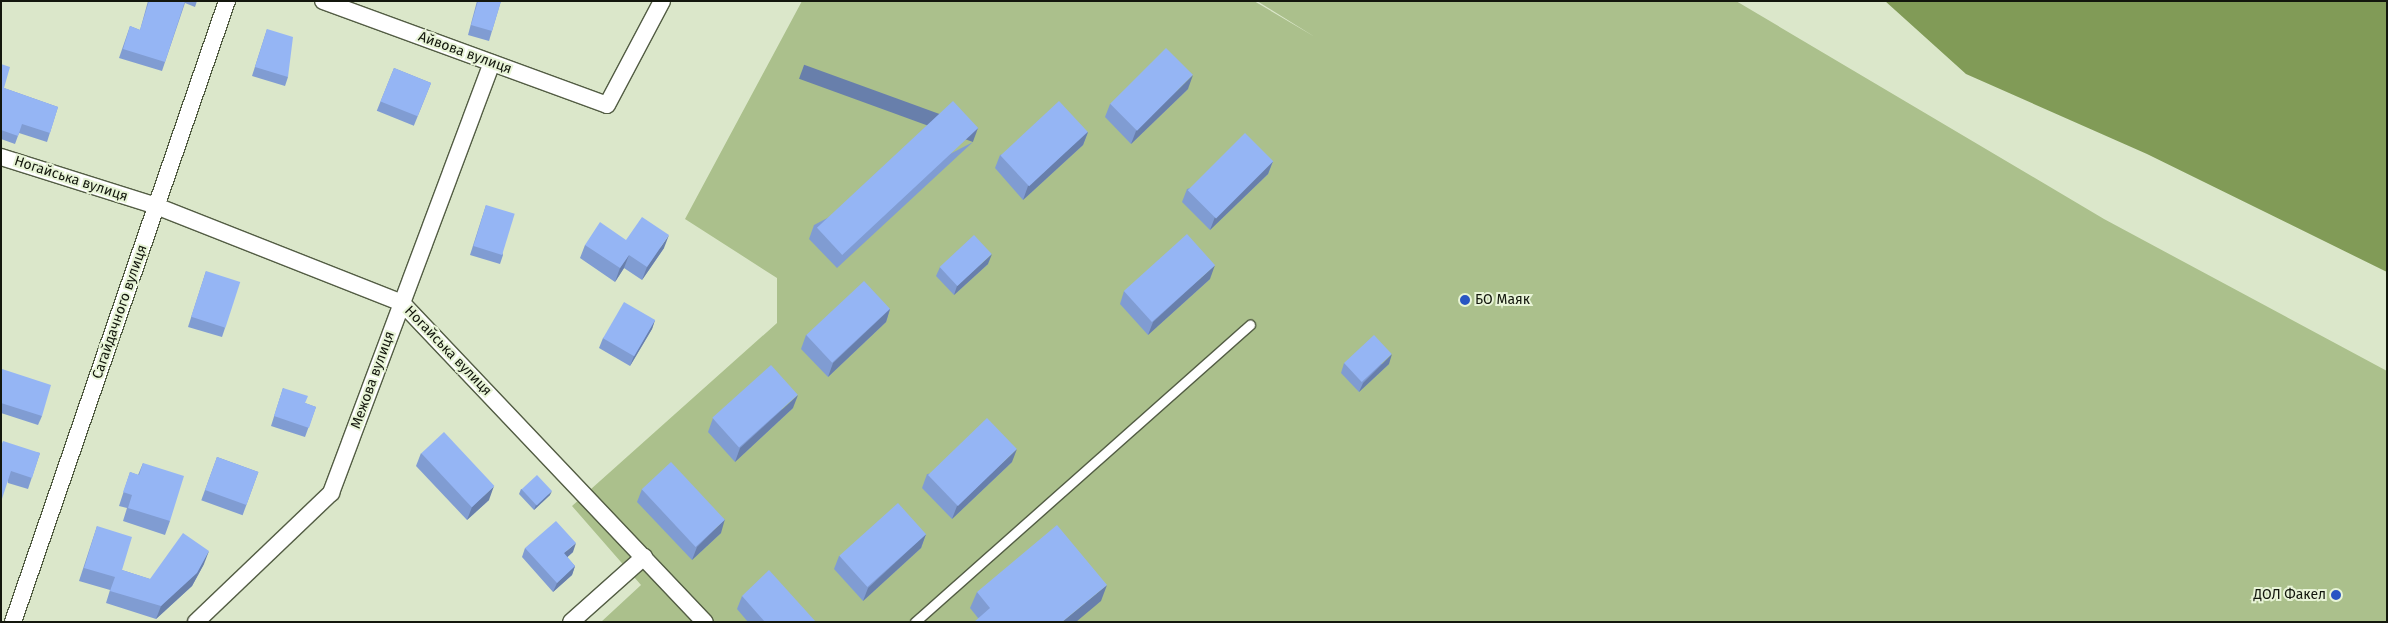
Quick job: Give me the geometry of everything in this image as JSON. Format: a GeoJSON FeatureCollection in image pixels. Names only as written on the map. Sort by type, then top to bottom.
{"type":"FeatureCollection","features":[{"type":"Feature","properties":{"kind":"street","name":"Сагайдачного вулиця"},"geometry":{"type":"LineString","coordinates":[[13,622],[226,1]]}},
{"type":"Feature","properties":{"kind":"street","name":"Айвова вулиця"},"geometry":{"type":"LineString","coordinates":[[323,1],[606,105],[662,1]]}},
{"type":"Feature","properties":{"kind":"street","name":"Межова вулиця"},"geometry":{"type":"LineString","coordinates":[[196,622],[331,494],[492,63]]}},
{"type":"Feature","properties":{"kind":"street","name":"Ногайська вулиця"},"geometry":{"type":"LineString","coordinates":[[1,157],[156,206],[402,303],[705,622]]}},
{"type":"Feature","properties":{"kind":"street"},"geometry":{"type":"LineString","coordinates":[[571,622],[644,557]]}},
{"type":"Feature","properties":{"kind":"lane"},"geometry":{"type":"LineString","coordinates":[[915,622],[1250,325]]}},
{"type":"Feature","properties":{"kind":"shaded area","name":"БО Маяк"},"geometry":{"type":"Polygon","coordinates":[[[802,1],[1254,1],[1315,37],[1257,1],[1736,1],[2104,219],[2387,371],[2387,622],[601,622],[641,585],[572,506],[777,323],[777,278],[685,219],[802,1]]]}},
{"type":"Feature","properties":{"kind":"shaded area"},"geometry":{"type":"Polygon","coordinates":[[[1885,1],[2387,1],[2387,272],[2147,154],[1966,74],[1885,1]]]}},
{"type":"Feature","properties":{"kind":"building"},"geometry":{"type":"Polygon","coordinates":[[[149,1],[185,1],[165,62],[123,49],[130,26],[140,30],[149,1]]]}},
{"type":"Feature","properties":{"kind":"building"},"geometry":{"type":"Polygon","coordinates":[[[478,1],[501,1],[492,31],[471,25],[478,1]]]}},
{"type":"Feature","properties":{"kind":"building"},"geometry":{"type":"Polygon","coordinates":[[[267,29],[293,37],[288,77],[255,67],[267,29]]]}},
{"type":"Feature","properties":{"kind":"building"},"geometry":{"type":"Polygon","coordinates":[[[1166,48],[1193,75],[1137,131],[1110,104],[1166,48]]]}},
{"type":"Feature","properties":{"kind":"building"},"geometry":{"type":"Polygon","coordinates":[[[1,64],[10,67],[4,88],[58,107],[50,133],[22,124],[18,136],[1,130],[1,64]]]}},
{"type":"Feature","properties":{"kind":"building"},"geometry":{"type":"Polygon","coordinates":[[[394,68],[431,83],[418,116],[381,101],[394,68]]]}},
{"type":"Feature","properties":{"kind":"building"},"geometry":{"type":"Polygon","coordinates":[[[953,101],[978,128],[842,255],[817,228],[953,101]]]}},
{"type":"Feature","properties":{"kind":"building"},"geometry":{"type":"Polygon","coordinates":[[[1059,101],[1088,132],[1029,186],[1000,156],[1059,101]]]}},
{"type":"Feature","properties":{"kind":"building"},"geometry":{"type":"Polygon","coordinates":[[[1245,133],[1273,161],[1216,219],[1188,190],[1245,133]]]}},
{"type":"Feature","properties":{"kind":"building"},"geometry":{"type":"Polygon","coordinates":[[[486,205],[515,214],[502,255],[473,246],[486,205]]]}},
{"type":"Feature","properties":{"kind":"building"},"geometry":{"type":"Polygon","coordinates":[[[642,217],[669,235],[647,267],[629,255],[620,268],[585,245],[600,222],[626,240],[642,217]]]}},
{"type":"Feature","properties":{"kind":"building"},"geometry":{"type":"Polygon","coordinates":[[[1187,234],[1215,265],[1152,322],[1124,291],[1187,234]]]}},
{"type":"Feature","properties":{"kind":"building"},"geometry":{"type":"Polygon","coordinates":[[[974,235],[992,254],[957,286],[940,267],[974,235]]]}},
{"type":"Feature","properties":{"kind":"building"},"geometry":{"type":"Polygon","coordinates":[[[206,271],[240,282],[225,328],[191,317],[206,271]]]}},
{"type":"Feature","properties":{"kind":"building"},"geometry":{"type":"Polygon","coordinates":[[[864,281],[890,309],[832,363],[806,335],[864,281]]]}},
{"type":"Feature","properties":{"kind":"building"},"geometry":{"type":"Polygon","coordinates":[[[624,302],[655,320],[634,356],[603,338],[624,302]]]}},
{"type":"Feature","properties":{"kind":"building"},"geometry":{"type":"Polygon","coordinates":[[[1374,335],[1392,354],[1362,382],[1344,363],[1374,335]]]}},
{"type":"Feature","properties":{"kind":"building"},"geometry":{"type":"Polygon","coordinates":[[[771,365],[798,395],[739,448],[712,418],[771,365]]]}},
{"type":"Feature","properties":{"kind":"building"},"geometry":{"type":"Polygon","coordinates":[[[2,369],[51,385],[42,416],[1,403],[2,369]]]}},
{"type":"Feature","properties":{"kind":"building"},"geometry":{"type":"Polygon","coordinates":[[[283,388],[308,396],[305,403],[316,407],[309,428],[274,416],[283,388]]]}},
{"type":"Feature","properties":{"kind":"building"},"geometry":{"type":"Polygon","coordinates":[[[987,418],[1017,449],[958,506],[928,475],[987,418]]]}},
{"type":"Feature","properties":{"kind":"building"},"geometry":{"type":"Polygon","coordinates":[[[444,432],[494,486],[472,507],[421,453],[444,432]]]}},
{"type":"Feature","properties":{"kind":"building"},"geometry":{"type":"Polygon","coordinates":[[[3,441],[40,453],[32,478],[11,471],[1,502],[1,446],[3,441]]]}},
{"type":"Feature","properties":{"kind":"building"},"geometry":{"type":"Polygon","coordinates":[[[217,457],[258,472],[246,505],[205,490],[217,457]]]}},
{"type":"Feature","properties":{"kind":"building"},"geometry":{"type":"Polygon","coordinates":[[[671,462],[725,520],[696,547],[642,489],[671,462]]]}},
{"type":"Feature","properties":{"kind":"building"},"geometry":{"type":"Polygon","coordinates":[[[143,463],[184,476],[170,521],[128,508],[132,495],[123,492],[130,472],[139,475],[143,463]]]}},
{"type":"Feature","properties":{"kind":"building"},"geometry":{"type":"Polygon","coordinates":[[[537,475],[552,491],[537,505],[522,489],[537,475]]]}},
{"type":"Feature","properties":{"kind":"building"},"geometry":{"type":"Polygon","coordinates":[[[898,503],[926,534],[867,587],[839,556],[898,503]]]}},
{"type":"Feature","properties":{"kind":"building"},"geometry":{"type":"Polygon","coordinates":[[[556,521],[576,543],[564,553],[575,566],[557,583],[525,548],[556,521]]]}},
{"type":"Feature","properties":{"kind":"building"},"geometry":{"type":"Polygon","coordinates":[[[1057,525],[1107,585],[1062,622],[974,622],[990,608],[977,592],[1057,525]]]}},
{"type":"Feature","properties":{"kind":"building"},"geometry":{"type":"Polygon","coordinates":[[[97,526],[132,537],[122,570],[150,579],[183,533],[209,551],[197,573],[161,606],[110,591],[115,577],[84,568],[97,526]]]}},
{"type":"Feature","properties":{"kind":"building"},"geometry":{"type":"Polygon","coordinates":[[[769,570],[816,622],[765,622],[742,596],[769,570]]]}},
{"type":"Feature","properties":{"kind":"place","name":"БО Маяк"},"geometry":{"type":"Point","coordinates":[1465,300]}},
{"type":"Feature","properties":{"kind":"place","name":"ДОЛ Факел"},"geometry":{"type":"Point","coordinates":[2336,595]}}]}
